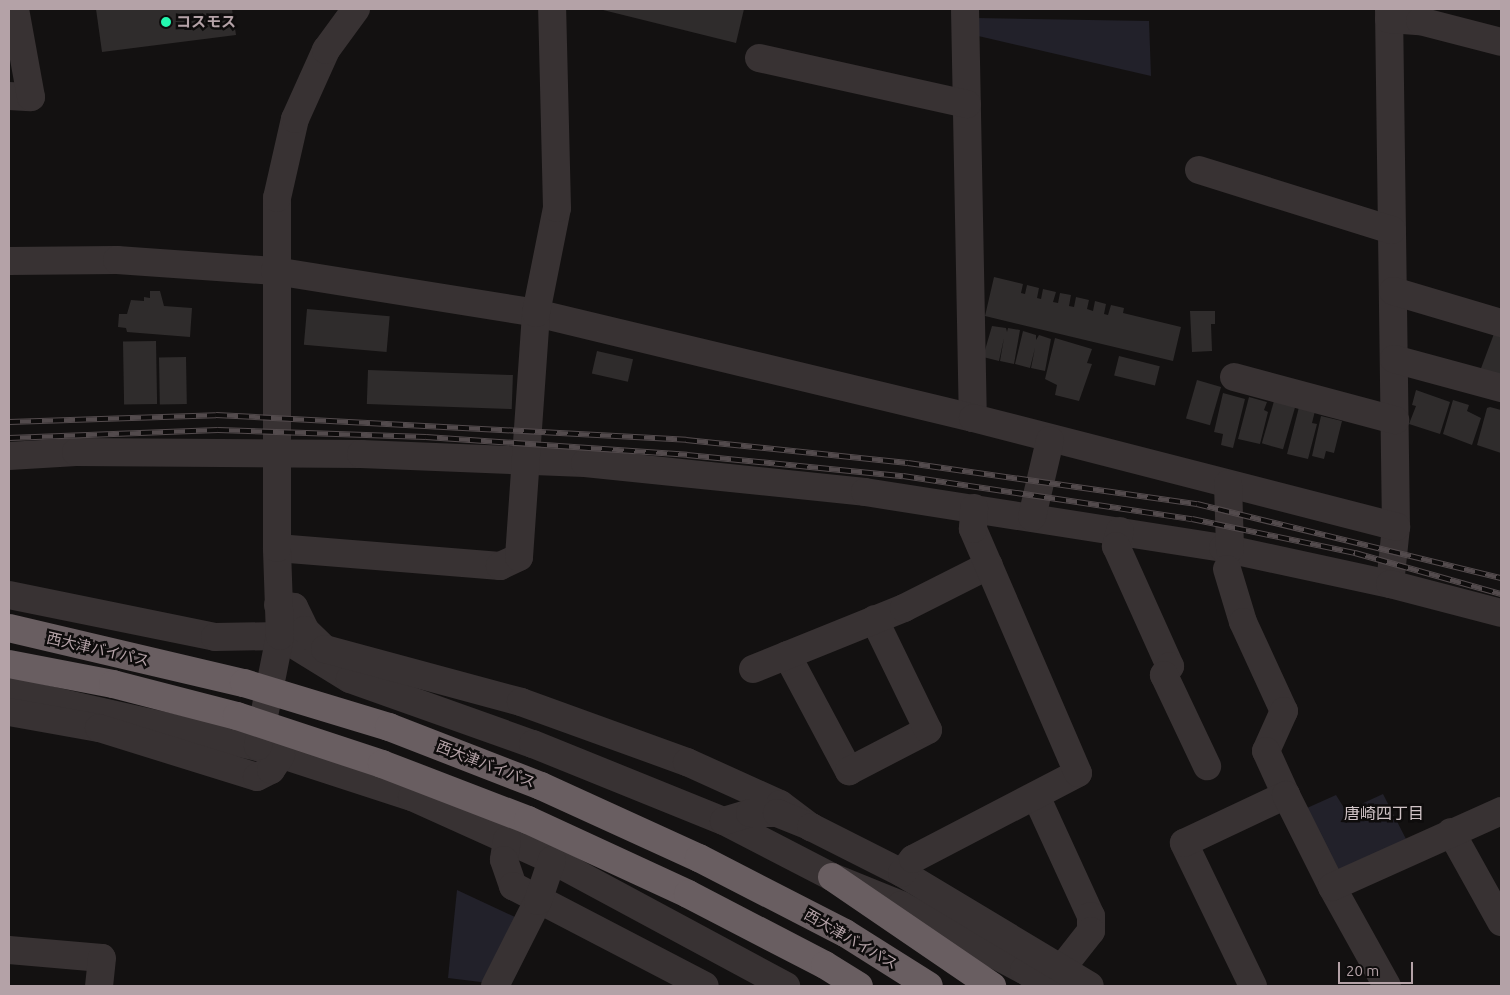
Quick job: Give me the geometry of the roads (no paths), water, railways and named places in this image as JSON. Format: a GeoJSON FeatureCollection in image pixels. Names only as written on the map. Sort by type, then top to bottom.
{"type":"FeatureCollection","features":[{"type":"Feature","properties":{"kind":"highway","name":"西大津バイパス"},"geometry":{"type":"LineString","coordinates":[[9,628],[244,683],[389,726],[541,786],[699,858],[845,933],[929,986]]}},
{"type":"Feature","properties":{"kind":"highway","name":"西大津バイパス"},"geometry":{"type":"LineString","coordinates":[[9,664],[113,684],[237,716],[382,764],[528,820],[688,894],[825,965],[859,986]]}},
{"type":"Feature","properties":{"kind":"highway"},"geometry":{"type":"LineString","coordinates":[[832,877],[992,986]]}},
{"type":"Feature","properties":{"kind":"street"},"geometry":{"type":"LineString","coordinates":[[9,96],[31,97],[15,9]]}},
{"type":"Feature","properties":{"kind":"street"},"geometry":{"type":"LineString","coordinates":[[9,712],[99,728],[257,777],[271,770],[269,751],[280,636],[276,548],[275,270],[277,198],[295,119],[326,50],[356,9]]}},
{"type":"Feature","properties":{"kind":"street"},"geometry":{"type":"LineString","coordinates":[[276,548],[500,566],[519,557],[536,313],[557,208],[552,9]]}},
{"type":"Feature","properties":{"kind":"street"},"geometry":{"type":"LineString","coordinates":[[965,9],[973,418]]}},
{"type":"Feature","properties":{"kind":"street"},"geometry":{"type":"LineString","coordinates":[[1390,584],[1396,527],[1389,14],[1501,42]]}},
{"type":"Feature","properties":{"kind":"street"},"geometry":{"type":"LineString","coordinates":[[759,58],[967,104]]}},
{"type":"Feature","properties":{"kind":"street"},"geometry":{"type":"LineString","coordinates":[[1199,170],[1392,230]]}},
{"type":"Feature","properties":{"kind":"street"},"geometry":{"type":"LineString","coordinates":[[9,261],[117,260],[275,270],[536,313],[973,418],[1050,440],[1396,527]]}},
{"type":"Feature","properties":{"kind":"street"},"geometry":{"type":"LineString","coordinates":[[1393,291],[1501,323]]}},
{"type":"Feature","properties":{"kind":"street"},"geometry":{"type":"LineString","coordinates":[[1394,359],[1501,388]]}},
{"type":"Feature","properties":{"kind":"street"},"geometry":{"type":"LineString","coordinates":[[1234,377],[1395,420]]}},
{"type":"Feature","properties":{"kind":"street"},"geometry":{"type":"LineString","coordinates":[[1032,518],[1050,440]]}},
{"type":"Feature","properties":{"kind":"street"},"geometry":{"type":"LineString","coordinates":[[9,456],[76,452],[276,452],[585,463],[865,492],[1120,531],[1228,559],[1390,584],[1501,613]]}},
{"type":"Feature","properties":{"kind":"street"},"geometry":{"type":"LineString","coordinates":[[1228,484],[1228,559],[1244,622],[1284,711],[1266,751],[1332,887],[1387,986]]}},
{"type":"Feature","properties":{"kind":"street"},"geometry":{"type":"LineString","coordinates":[[902,873],[913,859],[1078,773],[973,529],[974,508]]}},
{"type":"Feature","properties":{"kind":"street"},"geometry":{"type":"LineString","coordinates":[[1120,531],[1116,546],[1170,666],[1164,675],[1207,766]]}},
{"type":"Feature","properties":{"kind":"street"},"geometry":{"type":"LineString","coordinates":[[753,669],[874,619],[989,565]]}},
{"type":"Feature","properties":{"kind":"street"},"geometry":{"type":"LineString","coordinates":[[9,595],[215,636],[280,636],[350,679],[533,744],[724,821],[832,877],[901,905],[1024,970],[1090,986]]}},
{"type":"Feature","properties":{"kind":"street"},"geometry":{"type":"LineString","coordinates":[[278,605],[294,607],[305,630],[325,649],[521,702],[687,762],[780,804],[811,827]]}},
{"type":"Feature","properties":{"kind":"street"},"geometry":{"type":"LineString","coordinates":[[787,655],[848,771],[928,730],[874,619]]}},
{"type":"Feature","properties":{"kind":"street"},"geometry":{"type":"LineString","coordinates":[[9,691],[269,751],[412,797],[552,860],[786,986]]}},
{"type":"Feature","properties":{"kind":"street"},"geometry":{"type":"LineString","coordinates":[[1253,986],[1184,843],[1286,795]]}},
{"type":"Feature","properties":{"kind":"street"},"geometry":{"type":"LineString","coordinates":[[1036,796],[1091,916],[1091,931],[1055,977]]}},
{"type":"Feature","properties":{"kind":"street"},"geometry":{"type":"LineString","coordinates":[[1332,887],[1501,811]]}},
{"type":"Feature","properties":{"kind":"street"},"geometry":{"type":"LineString","coordinates":[[724,821],[750,813],[777,813],[811,827],[902,873],[1055,977]]}},
{"type":"Feature","properties":{"kind":"street"},"geometry":{"type":"LineString","coordinates":[[1451,832],[1501,922]]}},
{"type":"Feature","properties":{"kind":"street"},"geometry":{"type":"LineString","coordinates":[[507,840],[504,860],[513,886],[677,979],[705,986]]}},
{"type":"Feature","properties":{"kind":"street"},"geometry":{"type":"LineString","coordinates":[[495,986],[538,901],[552,860]]}},
{"type":"Feature","properties":{"kind":"street"},"geometry":{"type":"LineString","coordinates":[[9,950],[102,958],[99,986]]}},
{"type":"Feature","properties":{"kind":"railway"},"geometry":{"type":"LineString","coordinates":[[9,422],[216,415],[686,440],[908,463],[1197,504],[1501,578]]}},
{"type":"Feature","properties":{"kind":"railway"},"geometry":{"type":"LineString","coordinates":[[9,438],[218,430],[426,437],[687,455],[903,476],[1192,519],[1355,553],[1501,594]]}},
{"type":"Feature","properties":{"kind":"place","name":"コスモス"},"geometry":{"type":"Point","coordinates":[166,22]}},
{"type":"Feature","properties":{"kind":"district","name":"唐崎四丁目"},"geometry":{"type":"Point","coordinates":[1384,813]}}]}
